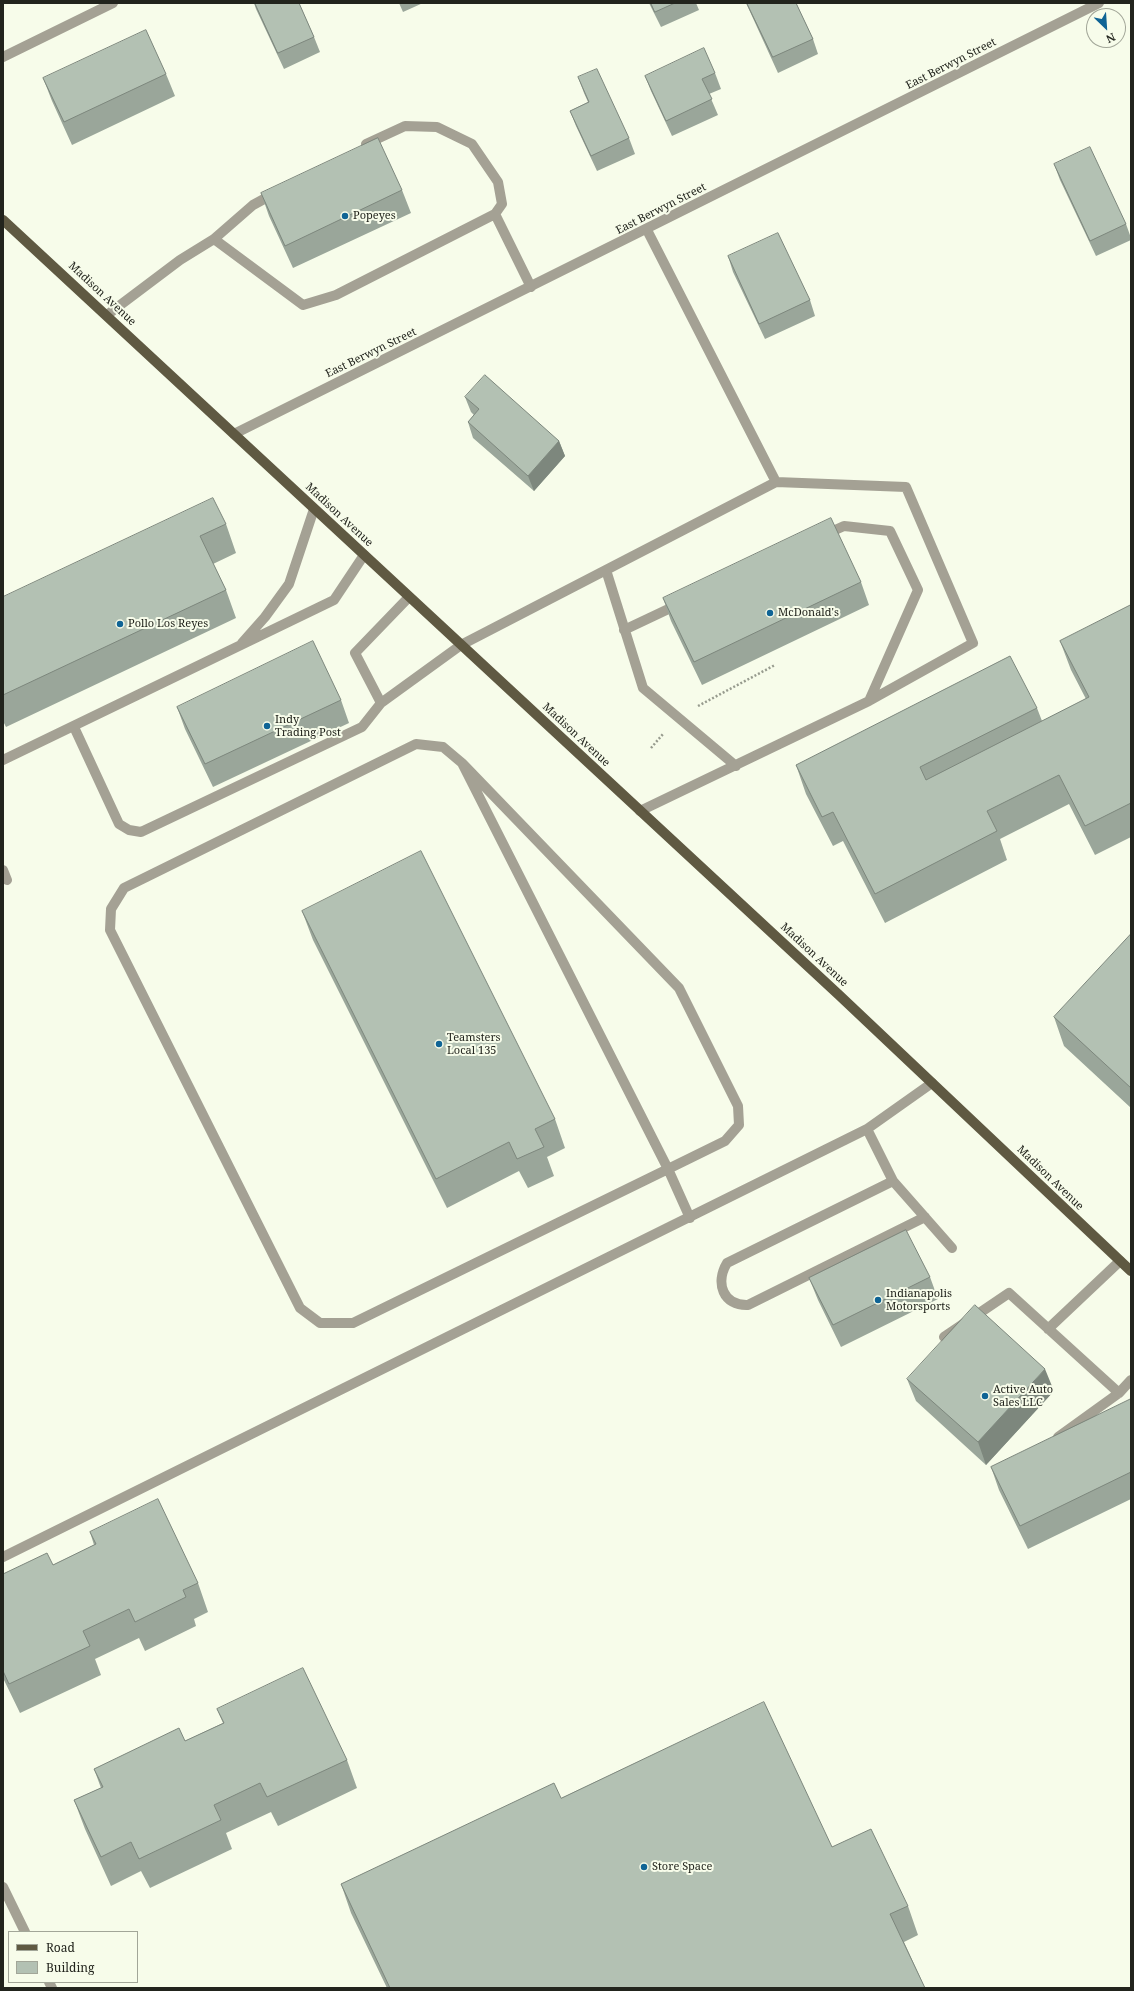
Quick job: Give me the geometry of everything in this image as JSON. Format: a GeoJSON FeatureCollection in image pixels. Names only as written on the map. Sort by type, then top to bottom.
{"type":"FeatureCollection","features":[{"type":"Feature","properties":{"kind":"main road","name":"Madison Avenue"},"geometry":{"type":"LineString","coordinates":[[3,220],[932,1082],[1131,1271]]}},
{"type":"Feature","properties":{"kind":"street"},"geometry":{"type":"LineString","coordinates":[[3,57],[113,3]]}},
{"type":"Feature","properties":{"kind":"street","name":"East Berwyn Street"},"geometry":{"type":"LineString","coordinates":[[234,434],[647,230],[1099,3]]}},
{"type":"Feature","properties":{"kind":"street"},"geometry":{"type":"LineString","coordinates":[[214,239],[303,305],[336,295],[495,214],[502,204],[498,182],[472,144],[437,127],[405,126],[358,148]]}},
{"type":"Feature","properties":{"kind":"street"},"geometry":{"type":"LineString","coordinates":[[107,315],[180,260],[214,239],[253,206],[285,186]]}},
{"type":"Feature","properties":{"kind":"street"},"geometry":{"type":"LineString","coordinates":[[495,214],[531,287]]}},
{"type":"Feature","properties":{"kind":"street"},"geometry":{"type":"LineString","coordinates":[[647,230],[776,482]]}},
{"type":"Feature","properties":{"kind":"street"},"geometry":{"type":"LineString","coordinates":[[74,727],[119,824],[129,830],[141,832],[362,727],[381,703],[461,645],[776,482],[906,487],[973,643],[869,702],[640,811]]}},
{"type":"Feature","properties":{"kind":"street"},"geometry":{"type":"LineString","coordinates":[[238,648],[265,617],[288,584],[314,508]]}},
{"type":"Feature","properties":{"kind":"street"},"geometry":{"type":"LineString","coordinates":[[815,540],[844,526],[890,531],[918,590],[869,702]]}},
{"type":"Feature","properties":{"kind":"street"},"geometry":{"type":"LineString","coordinates":[[3,760],[238,648],[334,600],[364,555]]}},
{"type":"Feature","properties":{"kind":"street"},"geometry":{"type":"LineString","coordinates":[[606,570],[643,688],[736,766]]}},
{"type":"Feature","properties":{"kind":"street"},"geometry":{"type":"LineString","coordinates":[[381,703],[354,653],[409,597]]}},
{"type":"Feature","properties":{"kind":"street"},"geometry":{"type":"LineString","coordinates":[[624,630],[688,600]]}},
{"type":"Feature","properties":{"kind":"street"},"geometry":{"type":"LineString","coordinates":[[416,744],[443,747],[462,763],[679,988],[738,1106],[739,1125],[725,1141],[668,1169],[353,1323],[320,1323],[300,1308],[110,930],[111,909],[124,888],[416,744]]}},
{"type":"Feature","properties":{"kind":"street"},"geometry":{"type":"LineString","coordinates":[[462,763],[668,1169],[690,1218]]}},
{"type":"Feature","properties":{"kind":"street"},"geometry":{"type":"LineString","coordinates":[[3,1557],[867,1129],[932,1082]]}},
{"type":"Feature","properties":{"kind":"street"},"geometry":{"type":"LineString","coordinates":[[867,1129],[893,1181],[952,1248]]}},
{"type":"Feature","properties":{"kind":"street"},"geometry":{"type":"LineString","coordinates":[[893,1181],[727,1263],[722,1273],[720,1283],[728,1300],[737,1305],[748,1305],[924,1217]]}},
{"type":"Feature","properties":{"kind":"street"},"geometry":{"type":"LineString","coordinates":[[1048,1329],[1120,1261]]}},
{"type":"Feature","properties":{"kind":"street"},"geometry":{"type":"LineString","coordinates":[[944,1337],[1009,1293],[1119,1393]]}},
{"type":"Feature","properties":{"kind":"street"},"geometry":{"type":"LineString","coordinates":[[1051,1442],[1119,1393],[1131,1380]]}},
{"type":"Feature","properties":{"kind":"street"},"geometry":{"type":"LineString","coordinates":[[3,1887],[25,1931]]}},
{"type":"Feature","properties":{"kind":"path"},"geometry":{"type":"LineString","coordinates":[[651,748],[678,717],[775,665]]}},
{"type":"Feature","properties":{"kind":"building"},"geometry":{"type":"Polygon","coordinates":[[[255,3],[299,3],[314,37],[278,53],[255,3]]]}},
{"type":"Feature","properties":{"kind":"building"},"geometry":{"type":"Polygon","coordinates":[[[651,3],[675,3],[655,12],[651,3]]]}},
{"type":"Feature","properties":{"kind":"building"},"geometry":{"type":"Polygon","coordinates":[[[747,3],[796,3],[813,39],[773,57],[747,3]]]}},
{"type":"Feature","properties":{"kind":"building"},"geometry":{"type":"Polygon","coordinates":[[[146,30],[166,74],[64,122],[43,78],[146,30]]]}},
{"type":"Feature","properties":{"kind":"building"},"geometry":{"type":"Polygon","coordinates":[[[704,48],[715,73],[702,79],[712,99],[666,121],[645,76],[704,48]]]}},
{"type":"Feature","properties":{"kind":"building"},"geometry":{"type":"Polygon","coordinates":[[[597,69],[629,138],[591,156],[570,111],[589,102],[578,77],[597,69]]]}},
{"type":"Feature","properties":{"kind":"building"},"geometry":{"type":"Polygon","coordinates":[[[378,138],[402,190],[285,246],[261,193],[378,138]]]}},
{"type":"Feature","properties":{"kind":"building"},"geometry":{"type":"Polygon","coordinates":[[[1090,147],[1126,224],[1090,241],[1054,164],[1090,147]]]}},
{"type":"Feature","properties":{"kind":"building"},"geometry":{"type":"Polygon","coordinates":[[[778,233],[810,300],[759,324],[728,256],[778,233]]]}},
{"type":"Feature","properties":{"kind":"building"},"geometry":{"type":"Polygon","coordinates":[[[485,375],[559,441],[528,476],[468,422],[479,409],[465,397],[485,375]]]}},
{"type":"Feature","properties":{"kind":"building","name":"Pollo Los Reyes"},"geometry":{"type":"Polygon","coordinates":[[[213,498],[226,524],[200,536],[226,590],[3,695],[3,597],[213,498]]]}},
{"type":"Feature","properties":{"kind":"building","name":"McDonald's"},"geometry":{"type":"Polygon","coordinates":[[[831,518],[861,582],[694,662],[663,598],[831,518]]]}},
{"type":"Feature","properties":{"kind":"building"},"geometry":{"type":"Polygon","coordinates":[[[1131,605],[1131,803],[1085,826],[1059,775],[987,811],[997,831],[875,894],[833,812],[822,817],[796,765],[1010,656],[1037,708],[920,767],[926,780],[1089,697],[1060,641],[1131,605]]]}},
{"type":"Feature","properties":{"kind":"building","name":"Indy Trading Post"},"geometry":{"type":"Polygon","coordinates":[[[313,641],[341,700],[205,764],[177,707],[313,641]]]}},
{"type":"Feature","properties":{"kind":"building","name":"Teamsters Local 135"},"geometry":{"type":"Polygon","coordinates":[[[421,851],[555,1119],[535,1129],[544,1147],[517,1159],[509,1142],[436,1179],[302,911],[421,851]]]}},
{"type":"Feature","properties":{"kind":"building"},"geometry":{"type":"Polygon","coordinates":[[[1131,934],[1131,1088],[1054,1017],[1131,934]]]}},
{"type":"Feature","properties":{"kind":"building"},"geometry":{"type":"Polygon","coordinates":[[[906,1230],[930,1277],[833,1325],[809,1278],[906,1230]]]}},
{"type":"Feature","properties":{"kind":"building","name":"Active Auto Sales LLC"},"geometry":{"type":"Polygon","coordinates":[[[975,1305],[1045,1369],[978,1442],[907,1379],[975,1305]]]}},
{"type":"Feature","properties":{"kind":"building"},"geometry":{"type":"Polygon","coordinates":[[[1131,1399],[1131,1472],[1020,1526],[991,1467],[1131,1399]]]}},
{"type":"Feature","properties":{"kind":"building"},"geometry":{"type":"Polygon","coordinates":[[[158,1499],[198,1583],[183,1590],[186,1597],[135,1622],[129,1609],[83,1631],[90,1646],[9,1684],[3,1671],[3,1574],[47,1553],[53,1565],[96,1544],[90,1532],[158,1499]]]}},
{"type":"Feature","properties":{"kind":"building"},"geometry":{"type":"Polygon","coordinates":[[[303,1668],[347,1760],[267,1797],[260,1783],[214,1805],[221,1820],[139,1859],[131,1842],[101,1857],[74,1800],[103,1787],[94,1769],[179,1728],[185,1741],[224,1723],[217,1709],[303,1668]]]}},
{"type":"Feature","properties":{"kind":"building","name":"Store Space"},"geometry":{"type":"Polygon","coordinates":[[[764,1702],[832,1847],[871,1829],[908,1906],[890,1914],[925,1988],[390,1988],[341,1884],[554,1783],[561,1798],[764,1702]]]}},
{"type":"Feature","properties":{"kind":"place","name":"Popeyes"},"geometry":{"type":"Point","coordinates":[345,216]}},
{"type":"Feature","properties":{"kind":"place","name":"McDonald's"},"geometry":{"type":"Point","coordinates":[770,613]}},
{"type":"Feature","properties":{"kind":"place","name":"Pollo Los Reyes"},"geometry":{"type":"Point","coordinates":[120,624]}},
{"type":"Feature","properties":{"kind":"place","name":"Indy Trading Post"},"geometry":{"type":"Point","coordinates":[267,726]}},
{"type":"Feature","properties":{"kind":"place","name":"Teamsters Local 135"},"geometry":{"type":"Point","coordinates":[439,1044]}},
{"type":"Feature","properties":{"kind":"place","name":"Indianapolis Motorsports"},"geometry":{"type":"Point","coordinates":[878,1300]}},
{"type":"Feature","properties":{"kind":"place","name":"Active Auto Sales LLC"},"geometry":{"type":"Point","coordinates":[985,1396]}},
{"type":"Feature","properties":{"kind":"place","name":"Store Space"},"geometry":{"type":"Point","coordinates":[644,1867]}}]}
